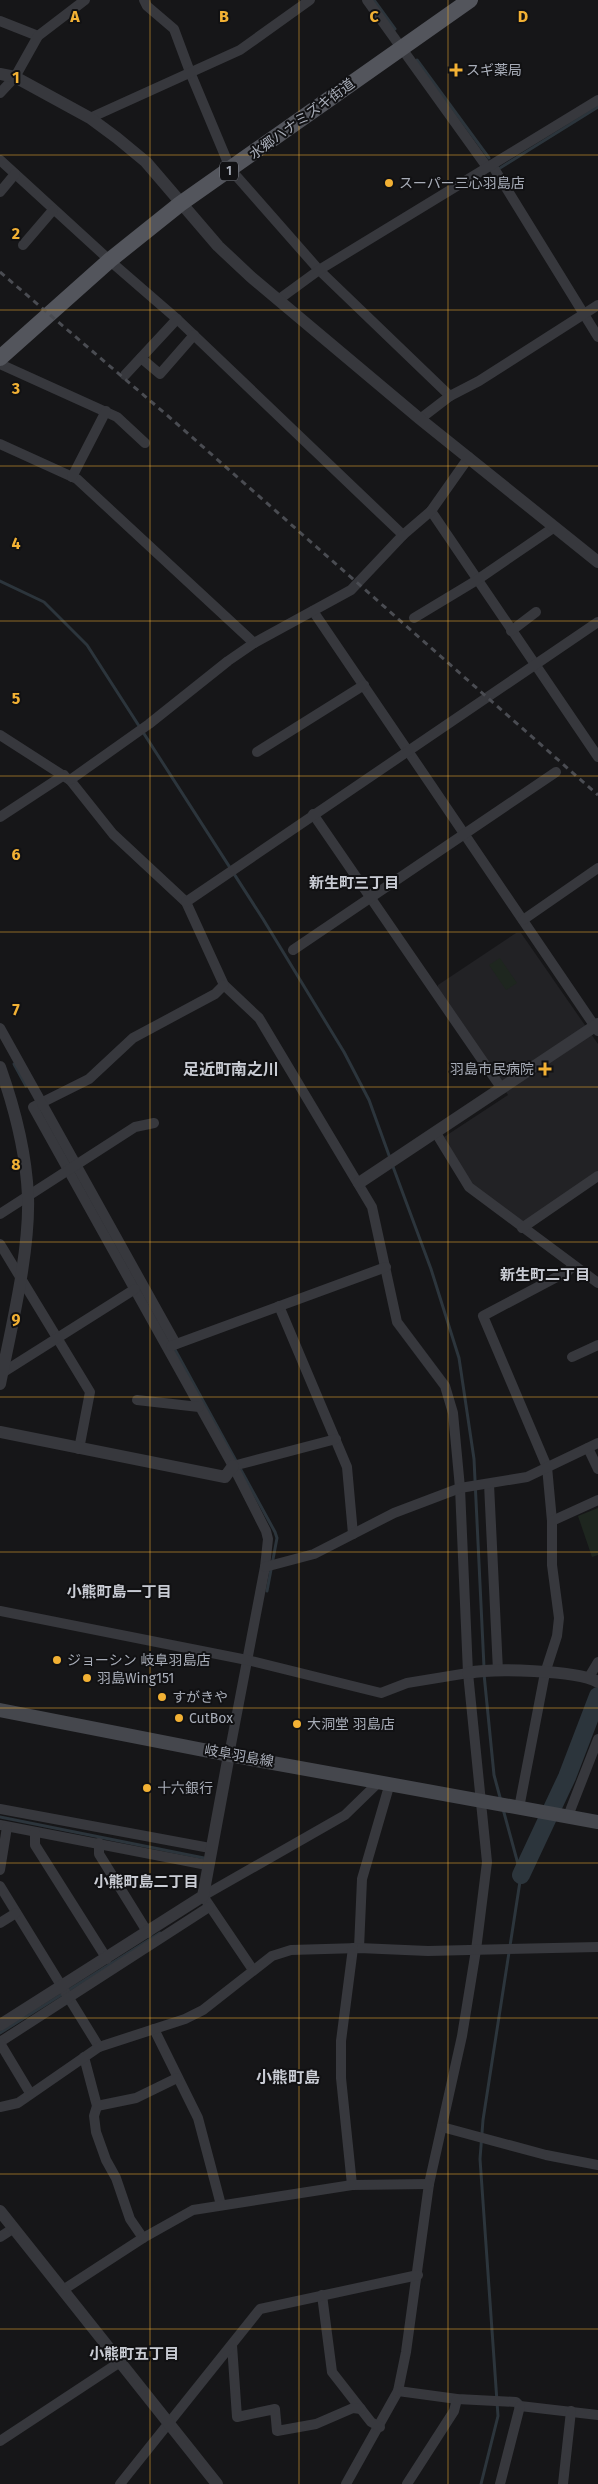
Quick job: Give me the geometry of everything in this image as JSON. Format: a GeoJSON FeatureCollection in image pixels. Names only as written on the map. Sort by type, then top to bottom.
{"type":"FeatureCollection","features":[{"type":"Feature","properties":{"kind":"main road","name":"水郷ハナミズキ街道"},"geometry":{"type":"LineString","coordinates":[[0,358],[110,260],[180,204],[231,170],[470,0]]}},
{"type":"Feature","properties":{"kind":"main road","name":"岐阜羽島線"},"geometry":{"type":"LineString","coordinates":[[0,1710],[230,1755],[598,1822]]}},
{"type":"Feature","properties":{"kind":"street"},"geometry":{"type":"LineString","coordinates":[[0,94],[15,77],[38,36],[85,0]]}},
{"type":"Feature","properties":{"kind":"street"},"geometry":{"type":"LineString","coordinates":[[144,0],[147,6],[174,29],[231,170],[319,270],[450,396]]}},
{"type":"Feature","properties":{"kind":"street"},"geometry":{"type":"LineString","coordinates":[[90,118],[240,50],[310,0]]}},
{"type":"Feature","properties":{"kind":"street"},"geometry":{"type":"LineString","coordinates":[[367,0],[490,166],[598,336]]}},
{"type":"Feature","properties":{"kind":"street"},"geometry":{"type":"LineString","coordinates":[[0,21],[38,36]]}},
{"type":"Feature","properties":{"kind":"street"},"geometry":{"type":"LineString","coordinates":[[0,74],[15,77],[90,118],[146,162],[180,204],[218,246],[278,300],[420,419],[520,498],[553,528],[598,562]]}},
{"type":"Feature","properties":{"kind":"street"},"geometry":{"type":"LineString","coordinates":[[278,300],[319,270],[598,100]]}},
{"type":"Feature","properties":{"kind":"street"},"geometry":{"type":"LineString","coordinates":[[0,160],[177,319],[403,535]]}},
{"type":"Feature","properties":{"kind":"street"},"geometry":{"type":"LineString","coordinates":[[0,192],[15,174]]}},
{"type":"Feature","properties":{"kind":"street"},"geometry":{"type":"LineString","coordinates":[[23,245],[54,210]]}},
{"type":"Feature","properties":{"kind":"street"},"geometry":{"type":"LineString","coordinates":[[420,419],[450,396],[479,381],[598,305]]}},
{"type":"Feature","properties":{"kind":"street"},"geometry":{"type":"LineString","coordinates":[[125,375],[177,319]]}},
{"type":"Feature","properties":{"kind":"street"},"geometry":{"type":"LineString","coordinates":[[141,358],[160,374],[194,335]]}},
{"type":"Feature","properties":{"kind":"street"},"geometry":{"type":"LineString","coordinates":[[0,364],[106,411],[117,417],[145,443]]}},
{"type":"Feature","properties":{"kind":"street"},"geometry":{"type":"LineString","coordinates":[[72,477],[106,411]]}},
{"type":"Feature","properties":{"kind":"street"},"geometry":{"type":"LineString","coordinates":[[0,444],[72,477],[115,514],[254,643]]}},
{"type":"Feature","properties":{"kind":"street"},"geometry":{"type":"LineString","coordinates":[[0,817],[132,737],[228,661],[254,643],[351,590],[403,535],[431,511],[469,457]]}},
{"type":"Feature","properties":{"kind":"street"},"geometry":{"type":"LineString","coordinates":[[431,511],[534,665],[595,746],[598,757]]}},
{"type":"Feature","properties":{"kind":"street"},"geometry":{"type":"LineString","coordinates":[[414,618],[477,580],[553,528]]}},
{"type":"Feature","properties":{"kind":"street"},"geometry":{"type":"LineString","coordinates":[[313,611],[597,1027],[359,1183]]}},
{"type":"Feature","properties":{"kind":"street"},"geometry":{"type":"LineString","coordinates":[[511,631],[536,612]]}},
{"type":"Feature","properties":{"kind":"street"},"geometry":{"type":"LineString","coordinates":[[186,902],[598,622]]}},
{"type":"Feature","properties":{"kind":"street"},"geometry":{"type":"LineString","coordinates":[[257,752],[364,685]]}},
{"type":"Feature","properties":{"kind":"street"},"geometry":{"type":"LineString","coordinates":[[0,734],[67,777],[113,834],[186,902],[224,985],[259,1018],[372,1207],[397,1322],[444,1386],[453,1413],[463,1487],[471,1673],[487,1862],[476,1950],[462,2036],[429,2184],[418,2274],[398,2392],[380,2427],[346,2484]]}},
{"type":"Feature","properties":{"kind":"street"},"geometry":{"type":"LineString","coordinates":[[293,950],[466,835],[556,772]]}},
{"type":"Feature","properties":{"kind":"street"},"geometry":{"type":"LineString","coordinates":[[313,814],[502,1089]]}},
{"type":"Feature","properties":{"kind":"street"},"geometry":{"type":"LineString","coordinates":[[523,920],[598,868]]}},
{"type":"Feature","properties":{"kind":"street"},"geometry":{"type":"LineString","coordinates":[[41,1102],[89,1079],[133,1038],[215,994],[224,985]]}},
{"type":"Feature","properties":{"kind":"street"},"geometry":{"type":"LineString","coordinates":[[0,1028],[41,1102],[72,1167],[135,1288],[172,1346]]}},
{"type":"Feature","properties":{"kind":"street"},"geometry":{"type":"LineString","coordinates":[[0,1067],[21,1137],[28,1196],[20,1277],[1,1380]]}},
{"type":"Feature","properties":{"kind":"street"},"geometry":{"type":"LineString","coordinates":[[0,1214],[135,1127],[154,1123]]}},
{"type":"Feature","properties":{"kind":"street"},"geometry":{"type":"LineString","coordinates":[[436,1133],[469,1187],[598,1283]]}},
{"type":"Feature","properties":{"kind":"street"},"geometry":{"type":"LineString","coordinates":[[72,1167],[172,1346],[199,1407],[233,1466],[266,1531],[268,1539],[265,1567],[230,1755],[207,1865],[206,1902],[253,1970]]}},
{"type":"Feature","properties":{"kind":"street"},"geometry":{"type":"LineString","coordinates":[[522,1228],[598,1176]]}},
{"type":"Feature","properties":{"kind":"street"},"geometry":{"type":"LineString","coordinates":[[0,1244],[90,1392],[79,1449]]}},
{"type":"Feature","properties":{"kind":"street"},"geometry":{"type":"LineString","coordinates":[[516,1808],[545,1673],[557,1636],[559,1618],[552,1565],[552,1521],[547,1467],[483,1316],[568,1271],[573,1266]]}},
{"type":"Feature","properties":{"kind":"street"},"geometry":{"type":"LineString","coordinates":[[172,1346],[386,1267]]}},
{"type":"Feature","properties":{"kind":"street"},"geometry":{"type":"LineString","coordinates":[[1,1380],[57,1337],[135,1288]]}},
{"type":"Feature","properties":{"kind":"street"},"geometry":{"type":"LineString","coordinates":[[279,1306],[347,1467],[353,1534]]}},
{"type":"Feature","properties":{"kind":"street"},"geometry":{"type":"LineString","coordinates":[[572,1357],[598,1345]]}},
{"type":"Feature","properties":{"kind":"street"},"geometry":{"type":"LineString","coordinates":[[137,1400],[199,1407]]}},
{"type":"Feature","properties":{"kind":"street"},"geometry":{"type":"LineString","coordinates":[[0,1432],[225,1477],[233,1466],[336,1439]]}},
{"type":"Feature","properties":{"kind":"street"},"geometry":{"type":"LineString","coordinates":[[265,1567],[314,1554],[394,1513],[463,1487],[527,1477],[598,1443]]}},
{"type":"Feature","properties":{"kind":"street"},"geometry":{"type":"LineString","coordinates":[[588,1448],[598,1469]]}},
{"type":"Feature","properties":{"kind":"street"},"geometry":{"type":"LineString","coordinates":[[486,1484],[495,1671]]}},
{"type":"Feature","properties":{"kind":"street"},"geometry":{"type":"LineString","coordinates":[[552,1521],[598,1500]]}},
{"type":"Feature","properties":{"kind":"street"},"geometry":{"type":"LineString","coordinates":[[0,1611],[247,1660],[381,1693],[407,1683],[495,1671],[545,1673],[593,1680],[598,1662]]}},
{"type":"Feature","properties":{"kind":"street"},"geometry":{"type":"LineString","coordinates":[[565,1815],[598,1738]]}},
{"type":"Feature","properties":{"kind":"street"},"geometry":{"type":"LineString","coordinates":[[0,2025],[67,1992],[345,1815],[385,1782]]}},
{"type":"Feature","properties":{"kind":"street"},"geometry":{"type":"LineString","coordinates":[[352,2185],[340,2078],[341,2040],[356,1948],[362,1879],[385,1782]]}},
{"type":"Feature","properties":{"kind":"street"},"geometry":{"type":"LineString","coordinates":[[0,1809],[210,1848]]}},
{"type":"Feature","properties":{"kind":"street"},"geometry":{"type":"LineString","coordinates":[[0,1870],[3,1826],[207,1865]]}},
{"type":"Feature","properties":{"kind":"street"},"geometry":{"type":"LineString","coordinates":[[35,1832],[34,1845],[107,1959]]}},
{"type":"Feature","properties":{"kind":"street"},"geometry":{"type":"LineString","coordinates":[[99,1843],[99,1854],[148,1933]]}},
{"type":"Feature","properties":{"kind":"street"},"geometry":{"type":"LineString","coordinates":[[0,1886],[67,1992],[99,2047]]}},
{"type":"Feature","properties":{"kind":"street"},"geometry":{"type":"LineString","coordinates":[[30,2093],[0,2042],[67,1992],[107,1959],[134,1949],[148,1933],[206,1902]]}},
{"type":"Feature","properties":{"kind":"street"},"geometry":{"type":"LineString","coordinates":[[0,1923],[16,1913]]}},
{"type":"Feature","properties":{"kind":"street"},"geometry":{"type":"LineString","coordinates":[[0,2108],[18,2103],[99,2047],[185,2019],[203,2010],[272,1956],[291,1950],[356,1948],[428,1951],[598,1947]]}},
{"type":"Feature","properties":{"kind":"street"},"geometry":{"type":"LineString","coordinates":[[154,2029],[198,2118],[221,2205]]}},
{"type":"Feature","properties":{"kind":"street"},"geometry":{"type":"LineString","coordinates":[[84,2057],[98,2106],[94,2116],[96,2132],[106,2160],[116,2178],[130,2219],[143,2238]]}},
{"type":"Feature","properties":{"kind":"street"},"geometry":{"type":"LineString","coordinates":[[98,2106],[136,2098],[177,2078]]}},
{"type":"Feature","properties":{"kind":"street"},"geometry":{"type":"LineString","coordinates":[[442,2127],[546,2155],[598,2164]]}},
{"type":"Feature","properties":{"kind":"street"},"geometry":{"type":"LineString","coordinates":[[63,2290],[143,2238],[193,2210],[352,2185],[429,2184]]}},
{"type":"Feature","properties":{"kind":"street"},"geometry":{"type":"LineString","coordinates":[[0,2210],[217,2484]]}},
{"type":"Feature","properties":{"kind":"street"},"geometry":{"type":"LineString","coordinates":[[0,2237],[14,2228]]}},
{"type":"Feature","properties":{"kind":"street"},"geometry":{"type":"LineString","coordinates":[[120,2484],[260,2309],[418,2274]]}},
{"type":"Feature","properties":{"kind":"street"},"geometry":{"type":"LineString","coordinates":[[322,2296],[332,2372],[371,2422],[380,2427]]}},
{"type":"Feature","properties":{"kind":"street"},"geometry":{"type":"LineString","coordinates":[[232,2345],[237,2416],[275,2409],[277,2431],[316,2424],[353,2408],[361,2409]]}},
{"type":"Feature","properties":{"kind":"street"},"geometry":{"type":"LineString","coordinates":[[0,2441],[120,2362]]}},
{"type":"Feature","properties":{"kind":"street"},"geometry":{"type":"LineString","coordinates":[[398,2392],[482,2400],[598,2415]]}},
{"type":"Feature","properties":{"kind":"street"},"geometry":{"type":"LineString","coordinates":[[407,2484],[454,2411],[458,2399]]}},
{"type":"Feature","properties":{"kind":"street"},"geometry":{"type":"LineString","coordinates":[[500,2484],[515,2404]]}},
{"type":"Feature","properties":{"kind":"street"},"geometry":{"type":"LineString","coordinates":[[563,2484],[571,2412]]}},
{"type":"Feature","properties":{"kind":"shaded area","name":"羽島市民病院"},"geometry":{"type":"Polygon","coordinates":[[[516,933],[521,933],[598,1044],[598,1172],[522,1225],[471,1186],[444,1137],[508,1095],[437,990],[438,985],[516,933]]]}},
{"type":"Feature","properties":{"kind":"shaded area"},"geometry":{"type":"Polygon","coordinates":[[[500,958],[517,983],[506,990],[489,965],[500,958]]]}},
{"type":"Feature","properties":{"kind":"shaded area"},"geometry":{"type":"Polygon","coordinates":[[[598,1508],[598,1555],[592,1557],[578,1516],[598,1508]]]}},
{"type":"Feature","properties":{"kind":"waterway"},"geometry":{"type":"LineString","coordinates":[[374,0],[395,29]]}},
{"type":"Feature","properties":{"kind":"waterway"},"geometry":{"type":"LineString","coordinates":[[417,60],[489,158]]}},
{"type":"Feature","properties":{"kind":"waterway"},"geometry":{"type":"LineString","coordinates":[[500,168],[598,107]]}},
{"type":"Feature","properties":{"kind":"waterway"},"geometry":{"type":"LineString","coordinates":[[0,581],[44,602],[87,645],[263,919],[344,1052],[369,1100],[390,1158]]}},
{"type":"Feature","properties":{"kind":"waterway"},"geometry":{"type":"LineString","coordinates":[[14,1064],[26,1086]]}},
{"type":"Feature","properties":{"kind":"waterway"},"geometry":{"type":"LineString","coordinates":[[392,1164],[431,1269],[459,1358],[474,1459],[484,1667]]}},
{"type":"Feature","properties":{"kind":"waterway"},"geometry":{"type":"LineString","coordinates":[[173,1346],[275,1532],[277,1538],[267,1591]]}},
{"type":"Feature","properties":{"kind":"waterway"},"geometry":{"type":"LineString","coordinates":[[484,1674],[494,1775],[501,1801]]}},
{"type":"Feature","properties":{"kind":"waterway"},"geometry":{"type":"LineString","coordinates":[[521,1875],[567,1777],[598,1696]]}},
{"type":"Feature","properties":{"kind":"waterway"},"geometry":{"type":"LineString","coordinates":[[481,2484],[498,2416],[480,2159],[483,2120],[521,1875],[503,1809]]}},
{"type":"Feature","properties":{"kind":"waterway"},"geometry":{"type":"LineString","coordinates":[[0,1817],[204,1858]]}},
{"type":"Feature","properties":{"kind":"waterway"},"geometry":{"type":"LineString","coordinates":[[0,2033],[160,1933]]}},
{"type":"Feature","properties":{"kind":"railway"},"geometry":{"type":"LineString","coordinates":[[0,272],[168,416],[598,795]]}},
{"type":"Feature","properties":{"kind":"place","name":"スギ薬局"},"geometry":{"type":"Point","coordinates":[456,70]}},
{"type":"Feature","properties":{"kind":"place","name":"スーパー三心羽島店"},"geometry":{"type":"Point","coordinates":[389,183]}},
{"type":"Feature","properties":{"kind":"place","name":"羽島市民病院"},"geometry":{"type":"Point","coordinates":[545,1069]}},
{"type":"Feature","properties":{"kind":"place","name":"ジョーシン 岐阜羽島店"},"geometry":{"type":"Point","coordinates":[57,1660]}},
{"type":"Feature","properties":{"kind":"place","name":"羽島Wing151"},"geometry":{"type":"Point","coordinates":[87,1678]}},
{"type":"Feature","properties":{"kind":"place","name":"すがきや"},"geometry":{"type":"Point","coordinates":[162,1697]}},
{"type":"Feature","properties":{"kind":"place","name":"CutBox"},"geometry":{"type":"Point","coordinates":[179,1718]}},
{"type":"Feature","properties":{"kind":"place","name":"大洞堂 羽島店"},"geometry":{"type":"Point","coordinates":[297,1724]}},
{"type":"Feature","properties":{"kind":"place","name":"十六銀行"},"geometry":{"type":"Point","coordinates":[147,1788]}},
{"type":"Feature","properties":{"kind":"district","name":"新生町三丁目"},"geometry":{"type":"Point","coordinates":[354,883]}},
{"type":"Feature","properties":{"kind":"district","name":"足近町南之川"},"geometry":{"type":"Point","coordinates":[231,1069]}},
{"type":"Feature","properties":{"kind":"district","name":"新生町二丁目"},"geometry":{"type":"Point","coordinates":[545,1275]}},
{"type":"Feature","properties":{"kind":"district","name":"小熊町島一丁目"},"geometry":{"type":"Point","coordinates":[119,1592]}},
{"type":"Feature","properties":{"kind":"district","name":"小熊町島二丁目"},"geometry":{"type":"Point","coordinates":[146,1882]}},
{"type":"Feature","properties":{"kind":"district","name":"小熊町島"},"geometry":{"type":"Point","coordinates":[288,2077]}},
{"type":"Feature","properties":{"kind":"district","name":"小熊町五丁目"},"geometry":{"type":"Point","coordinates":[134,2354]}}]}
